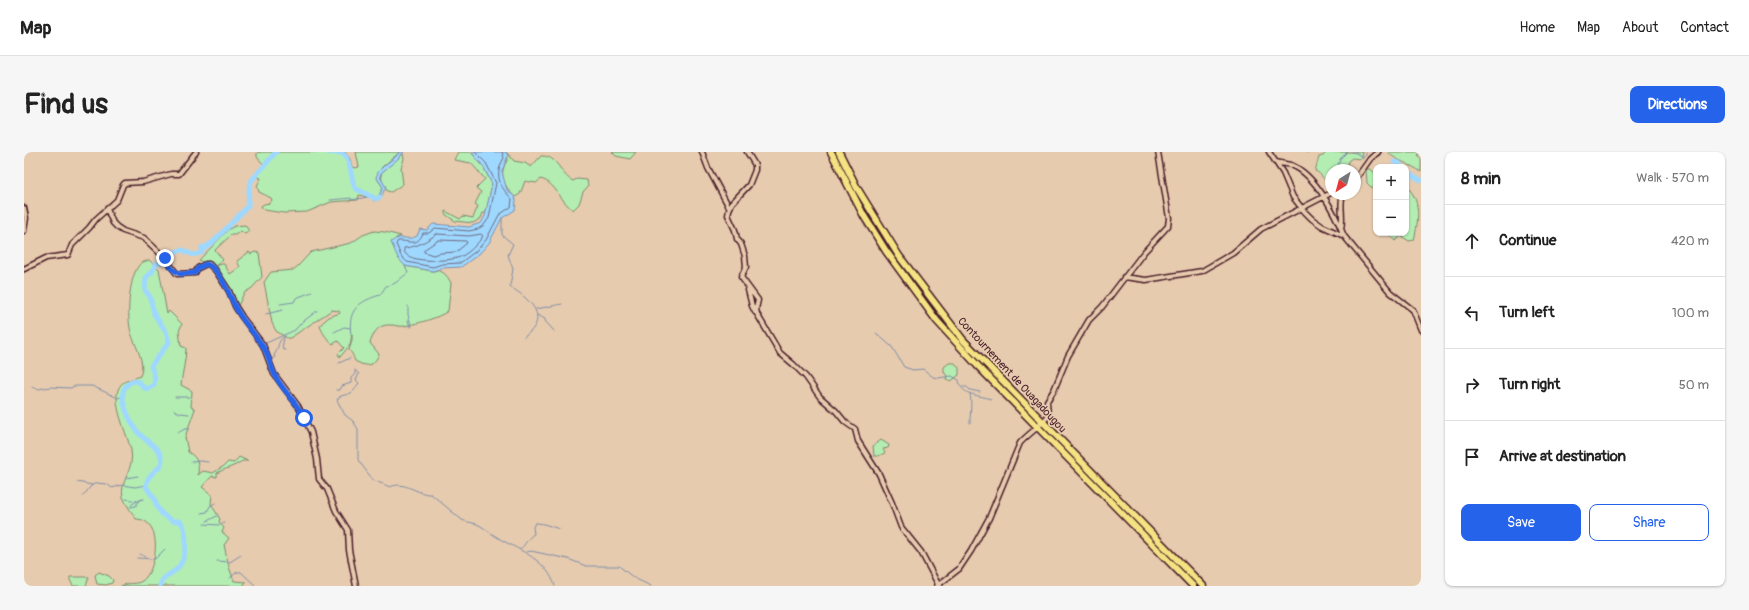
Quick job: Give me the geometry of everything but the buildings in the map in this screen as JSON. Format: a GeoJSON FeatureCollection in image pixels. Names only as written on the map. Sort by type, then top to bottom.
{"type":"FeatureCollection","features":[{"type":"Feature","properties":{"kind":"highway","name":"Contournement de Ouagadougou"},"geometry":{"type":"LineString","coordinates":[[831,152],[864,216],[886,251],[911,287],[959,346],[1193,586]]}},
{"type":"Feature","properties":{"kind":"highway","name":"Contournement de Ouagadougou"},"geometry":{"type":"LineString","coordinates":[[839,152],[877,222],[916,281],[963,340],[1203,586]]}},
{"type":"Feature","properties":{"kind":"street"},"geometry":{"type":"LineString","coordinates":[[24,269],[54,255],[68,255],[72,245],[90,228],[96,219],[117,200],[125,183],[143,182],[171,174],[179,174],[196,152]]}},
{"type":"Feature","properties":{"kind":"street"},"geometry":{"type":"LineString","coordinates":[[702,152],[708,168],[730,207]]}},
{"type":"Feature","properties":{"kind":"street"},"geometry":{"type":"LineString","coordinates":[[747,152],[755,165],[755,170],[746,190],[730,207],[728,214],[745,256],[746,267],[741,277],[757,298],[756,314]]}},
{"type":"Feature","properties":{"kind":"street"},"geometry":{"type":"LineString","coordinates":[[748,288],[752,306],[780,353],[806,377],[820,397],[855,430],[858,441],[879,474],[901,527],[921,552],[938,586],[959,569],[972,551],[989,518],[1020,443],[1028,434],[1038,428],[1048,416],[1047,401],[1054,390],[1068,356],[1089,320],[1102,307],[1144,252],[1168,226],[1169,222],[1158,152]]}},
{"type":"Feature","properties":{"kind":"street"},"geometry":{"type":"LineString","coordinates":[[1269,152],[1288,184],[1293,197],[1301,208],[1312,219],[1344,236]]}},
{"type":"Feature","properties":{"kind":"street"},"geometry":{"type":"LineString","coordinates":[[1361,172],[1370,159],[1378,152]]}},
{"type":"Feature","properties":{"kind":"street"},"geometry":{"type":"LineString","coordinates":[[1275,162],[1291,165],[1315,185],[1324,196],[1344,236],[1390,292],[1413,310],[1421,330]]}},
{"type":"Feature","properties":{"kind":"street"},"geometry":{"type":"LineString","coordinates":[[1124,277],[1146,280],[1202,271],[1233,253],[1261,229],[1324,196]]}},
{"type":"Feature","properties":{"kind":"street"},"geometry":{"type":"LineString","coordinates":[[1341,229],[1343,222],[1342,200]]}},
{"type":"Feature","properties":{"kind":"street"},"geometry":{"type":"LineString","coordinates":[[24,208],[26,218],[24,231]]}},
{"type":"Feature","properties":{"kind":"street"},"geometry":{"type":"LineString","coordinates":[[107,209],[117,227],[123,231],[144,238],[165,258],[177,274],[195,273],[198,268],[206,264],[209,264],[216,271],[229,291],[235,306],[263,345],[274,374],[298,406],[311,432],[317,458],[319,479],[327,489],[336,510],[348,530],[349,550],[356,586]]}},
{"type":"Feature","properties":{"kind":"green space"},"geometry":{"type":"Polygon","coordinates":[[[345,152],[350,159],[352,167],[355,168],[359,167],[356,152],[400,152],[382,167],[378,180],[383,187],[379,196],[372,198],[359,195],[358,200],[331,202],[307,212],[284,213],[264,210],[261,206],[270,203],[272,200],[259,192],[257,186],[261,178],[255,175],[265,166],[257,157],[257,153],[345,152]]]}},
{"type":"Feature","properties":{"kind":"green space"},"geometry":{"type":"Polygon","coordinates":[[[458,152],[471,152],[483,166],[492,184],[486,213],[483,213],[481,218],[473,223],[455,221],[445,214],[445,211],[460,219],[463,216],[473,218],[478,206],[475,204],[481,192],[476,188],[485,179],[471,163],[454,160],[458,152]]]}},
{"type":"Feature","properties":{"kind":"green space"},"geometry":{"type":"Polygon","coordinates":[[[506,152],[514,161],[525,163],[531,167],[541,156],[547,157],[555,162],[573,181],[577,179],[587,180],[588,186],[583,192],[579,204],[573,210],[550,184],[541,179],[536,183],[525,181],[520,194],[515,197],[507,188],[503,179],[503,170],[508,159],[506,152]]]}},
{"type":"Feature","properties":{"kind":"green space"},"geometry":{"type":"Polygon","coordinates":[[[612,152],[636,152],[630,159],[616,156],[612,152]]]}},
{"type":"Feature","properties":{"kind":"green space"},"geometry":{"type":"Polygon","coordinates":[[[1327,152],[1362,152],[1360,159],[1352,158],[1348,161],[1347,164],[1325,164],[1325,180],[1315,171],[1319,157],[1323,156],[1327,152]]]}},
{"type":"Feature","properties":{"kind":"green space"},"geometry":{"type":"Polygon","coordinates":[[[1388,152],[1421,152],[1418,155],[1421,159],[1421,172],[1409,164],[1390,155],[1388,152]]]}},
{"type":"Feature","properties":{"kind":"green space"},"geometry":{"type":"Polygon","coordinates":[[[403,154],[404,159],[401,168],[403,184],[391,192],[387,191],[382,181],[381,173],[403,154]]]}},
{"type":"Feature","properties":{"kind":"green space"},"geometry":{"type":"Polygon","coordinates":[[[1366,169],[1369,169],[1373,171],[1373,187],[1367,183],[1366,169]]]}},
{"type":"Feature","properties":{"kind":"green space"},"geometry":{"type":"Polygon","coordinates":[[[1409,189],[1416,203],[1418,217],[1414,240],[1409,241],[1401,236],[1409,236],[1409,189]]]}},
{"type":"Feature","properties":{"kind":"green space"},"geometry":{"type":"Polygon","coordinates":[[[245,225],[249,231],[245,234],[241,231],[235,235],[231,235],[215,250],[223,260],[214,268],[199,260],[229,229],[235,226],[245,225]]]}},
{"type":"Feature","properties":{"kind":"green space"},"geometry":{"type":"Polygon","coordinates":[[[374,231],[401,236],[396,238],[405,266],[439,271],[446,275],[451,283],[448,311],[444,314],[415,324],[402,326],[387,325],[380,327],[373,335],[370,343],[379,354],[376,360],[370,365],[361,364],[355,361],[349,350],[352,341],[352,334],[350,345],[340,357],[338,354],[344,348],[338,341],[333,344],[322,331],[320,326],[322,323],[329,317],[340,313],[339,311],[332,310],[290,338],[287,338],[276,331],[272,323],[264,282],[271,272],[293,270],[311,252],[351,243],[363,235],[374,231]]]}},
{"type":"Feature","properties":{"kind":"green space"},"geometry":{"type":"Polygon","coordinates":[[[1390,236],[1401,236],[1395,241],[1390,236]]]}},
{"type":"Feature","properties":{"kind":"green space"},"geometry":{"type":"Polygon","coordinates":[[[249,252],[251,254],[255,252],[259,253],[262,277],[252,288],[244,293],[237,308],[216,271],[218,265],[224,264],[230,274],[240,267],[237,261],[249,252]]]}},
{"type":"Feature","properties":{"kind":"green space"},"geometry":{"type":"Polygon","coordinates":[[[149,260],[159,269],[167,314],[169,311],[182,324],[179,331],[181,346],[186,348],[181,385],[192,391],[191,407],[195,409],[185,437],[188,452],[197,462],[198,475],[203,471],[213,473],[228,462],[234,463],[239,457],[248,461],[242,461],[217,473],[217,477],[212,476],[202,487],[212,495],[211,504],[220,519],[219,522],[224,528],[222,532],[229,538],[224,545],[234,581],[246,582],[243,586],[121,586],[137,583],[142,581],[147,576],[154,560],[155,551],[154,533],[150,526],[145,521],[136,519],[123,497],[123,486],[132,457],[117,404],[118,390],[121,384],[140,376],[142,370],[142,364],[130,328],[129,304],[131,286],[136,270],[140,264],[149,260]]]}},
{"type":"Feature","properties":{"kind":"green space"},"geometry":{"type":"Polygon","coordinates":[[[949,363],[955,363],[959,368],[959,375],[951,381],[946,379],[947,376],[944,372],[944,367],[949,363]]]}},
{"type":"Feature","properties":{"kind":"green space"},"geometry":{"type":"Polygon","coordinates":[[[881,440],[889,445],[888,448],[883,449],[885,453],[874,456],[873,446],[881,440]]]}},
{"type":"Feature","properties":{"kind":"green space"},"geometry":{"type":"Polygon","coordinates":[[[99,572],[109,576],[113,580],[112,583],[106,585],[97,584],[95,575],[99,572]]]}},
{"type":"Feature","properties":{"kind":"green space"},"geometry":{"type":"Polygon","coordinates":[[[70,577],[89,577],[86,586],[73,586],[70,577]]]}},
{"type":"Feature","properties":{"kind":"water"},"geometry":{"type":"Polygon","coordinates":[[[400,152],[404,152],[381,173],[380,177],[386,187],[380,199],[374,201],[372,198],[379,196],[383,187],[376,177],[380,169],[400,152]]]}},
{"type":"Feature","properties":{"kind":"water"},"geometry":{"type":"Polygon","coordinates":[[[471,152],[506,152],[508,156],[502,171],[507,190],[515,197],[516,200],[515,210],[502,218],[489,243],[479,254],[461,267],[442,268],[433,271],[405,266],[398,258],[391,242],[395,239],[413,238],[417,236],[420,229],[427,230],[433,224],[469,227],[481,223],[485,216],[492,184],[483,166],[471,152]]]}},
{"type":"Feature","properties":{"kind":"waterway"},"geometry":{"type":"LineString","coordinates":[[160,586],[164,578],[177,569],[183,559],[186,545],[185,531],[180,521],[173,521],[162,514],[157,507],[154,498],[146,487],[150,476],[160,467],[162,461],[161,455],[134,427],[123,401],[124,389],[130,383],[136,381],[139,382],[144,388],[148,389],[154,385],[155,378],[151,366],[169,342],[166,332],[154,314],[150,297],[145,290],[146,277],[152,272],[156,264],[167,260],[170,253],[183,250],[194,255],[202,252],[202,247],[205,248],[212,243],[248,206],[251,181],[276,152]]}},
{"type":"Feature","properties":{"kind":"waterway"},"geometry":{"type":"LineString","coordinates":[[328,152],[341,153],[344,155],[349,163],[355,188],[376,199],[380,197]]}},
{"type":"Feature","properties":{"kind":"waterway"},"geometry":{"type":"LineString","coordinates":[[1339,164],[1340,159],[1347,152]]}},
{"type":"Feature","properties":{"kind":"waterway"},"geometry":{"type":"LineString","coordinates":[[1352,152],[1363,158],[1366,155],[1366,152]]}},
{"type":"Feature","properties":{"kind":"waterway"},"geometry":{"type":"LineString","coordinates":[[1379,156],[1382,152]]}},
{"type":"Feature","properties":{"kind":"waterway"},"geometry":{"type":"LineString","coordinates":[[1394,162],[1400,164]]}},
{"type":"Feature","properties":{"kind":"waterway"},"geometry":{"type":"LineString","coordinates":[[1409,174],[1421,180]]}},
{"type":"Feature","properties":{"kind":"waterway"},"geometry":{"type":"LineString","coordinates":[[330,200],[351,198],[351,200],[368,197],[369,195]]}},
{"type":"Feature","properties":{"kind":"waterway"},"geometry":{"type":"LineString","coordinates":[[502,218],[502,235],[513,244],[508,255],[513,269],[510,286],[533,306],[537,316],[535,327],[524,337]]}},
{"type":"Feature","properties":{"kind":"waterway"},"geometry":{"type":"LineString","coordinates":[[351,334],[351,318],[356,307],[366,300],[380,295],[386,286],[395,283],[408,273],[405,266]]}},
{"type":"Feature","properties":{"kind":"waterway"},"geometry":{"type":"LineString","coordinates":[[280,304],[294,302],[296,298],[312,292]]}},
{"type":"Feature","properties":{"kind":"waterway"},"geometry":{"type":"LineString","coordinates":[[536,309],[562,304]]}},
{"type":"Feature","properties":{"kind":"waterway"},"geometry":{"type":"LineString","coordinates":[[408,306],[408,315],[412,327]]}},
{"type":"Feature","properties":{"kind":"waterway"},"geometry":{"type":"LineString","coordinates":[[266,314],[283,310]]}},
{"type":"Feature","properties":{"kind":"waterway"},"geometry":{"type":"LineString","coordinates":[[264,344],[295,330],[301,323],[317,311]]}},
{"type":"Feature","properties":{"kind":"waterway"},"geometry":{"type":"LineString","coordinates":[[537,315],[545,319],[554,331]]}},
{"type":"Feature","properties":{"kind":"waterway"},"geometry":{"type":"LineString","coordinates":[[408,320],[410,327]]}},
{"type":"Feature","properties":{"kind":"waterway"},"geometry":{"type":"LineString","coordinates":[[334,332],[344,327],[350,328]]}},
{"type":"Feature","properties":{"kind":"waterway"},"geometry":{"type":"LineString","coordinates":[[876,333],[892,347],[904,367],[913,370],[923,369],[933,377],[938,378],[952,376],[959,380],[960,385],[967,392],[991,399]]}},
{"type":"Feature","properties":{"kind":"waterway"},"geometry":{"type":"LineString","coordinates":[[271,359],[275,357],[274,355],[279,342],[285,336]]}},
{"type":"Feature","properties":{"kind":"waterway"},"geometry":{"type":"LineString","coordinates":[[284,337],[282,349],[285,350]]}},
{"type":"Feature","properties":{"kind":"waterway"},"geometry":{"type":"LineString","coordinates":[[339,363],[350,358]]}},
{"type":"Feature","properties":{"kind":"waterway"},"geometry":{"type":"LineString","coordinates":[[336,390],[340,390],[342,386],[351,383],[351,378],[355,374],[355,370]]}},
{"type":"Feature","properties":{"kind":"waterway"},"geometry":{"type":"LineString","coordinates":[[356,371],[359,374],[356,380],[359,383],[352,392],[341,396],[337,400],[345,415],[353,421],[358,429],[358,460],[373,480],[390,487],[395,485],[406,486],[426,494],[431,494],[462,520],[479,525],[532,557],[546,569],[555,586]]}},
{"type":"Feature","properties":{"kind":"waterway"},"geometry":{"type":"LineString","coordinates":[[32,387],[38,389],[50,387],[71,388],[74,386],[92,386],[118,398],[123,396]]}},
{"type":"Feature","properties":{"kind":"waterway"},"geometry":{"type":"LineString","coordinates":[[963,387],[980,392]]}},
{"type":"Feature","properties":{"kind":"waterway"},"geometry":{"type":"LineString","coordinates":[[970,394],[970,423]]}},
{"type":"Feature","properties":{"kind":"waterway"},"geometry":{"type":"LineString","coordinates":[[175,397],[189,397]]}},
{"type":"Feature","properties":{"kind":"waterway"},"geometry":{"type":"LineString","coordinates":[[174,410],[180,413],[189,414]]}},
{"type":"Feature","properties":{"kind":"waterway"},"geometry":{"type":"LineString","coordinates":[[177,433],[185,429],[190,429]]}},
{"type":"Feature","properties":{"kind":"waterway"},"geometry":{"type":"LineString","coordinates":[[191,462],[208,462]]}},
{"type":"Feature","properties":{"kind":"waterway"},"geometry":{"type":"LineString","coordinates":[[126,478],[138,476]]}},
{"type":"Feature","properties":{"kind":"waterway"},"geometry":{"type":"LineString","coordinates":[[77,482],[92,485]]}},
{"type":"Feature","properties":{"kind":"waterway"},"geometry":{"type":"LineString","coordinates":[[83,496],[91,486],[96,483],[107,484],[112,488],[122,485],[135,487],[146,485]]}},
{"type":"Feature","properties":{"kind":"waterway"},"geometry":{"type":"LineString","coordinates":[[126,499],[137,501]]}},
{"type":"Feature","properties":{"kind":"waterway"},"geometry":{"type":"LineString","coordinates":[[130,507],[136,506],[139,500],[144,499]]}},
{"type":"Feature","properties":{"kind":"waterway"},"geometry":{"type":"LineString","coordinates":[[131,505],[137,501]]}},
{"type":"Feature","properties":{"kind":"waterway"},"geometry":{"type":"LineString","coordinates":[[201,513],[207,512],[210,506],[215,503]]}},
{"type":"Feature","properties":{"kind":"waterway"},"geometry":{"type":"LineString","coordinates":[[207,521],[217,516]]}},
{"type":"Feature","properties":{"kind":"waterway"},"geometry":{"type":"LineString","coordinates":[[204,524],[219,525],[224,523]]}},
{"type":"Feature","properties":{"kind":"waterway"},"geometry":{"type":"LineString","coordinates":[[520,549],[534,534],[533,527],[535,523],[545,524],[560,529]]}},
{"type":"Feature","properties":{"kind":"waterway"},"geometry":{"type":"LineString","coordinates":[[137,558],[155,559],[165,549]]}},
{"type":"Feature","properties":{"kind":"waterway"},"geometry":{"type":"LineString","coordinates":[[527,552],[531,551],[568,559],[586,566],[619,566],[634,578],[651,586]]}},
{"type":"Feature","properties":{"kind":"waterway"},"geometry":{"type":"LineString","coordinates":[[140,554],[148,558]]}},
{"type":"Feature","properties":{"kind":"waterway"},"geometry":{"type":"LineString","coordinates":[[217,561],[230,562],[241,555]]}},
{"type":"Feature","properties":{"kind":"waterway"},"geometry":{"type":"LineString","coordinates":[[230,578],[237,572],[241,572],[256,586]]}},
{"type":"Feature","properties":{"kind":"route"},"geometry":{"type":"LineString","coordinates":[[165,258],[177,274],[195,273],[198,268],[206,264],[209,264],[214,268],[229,291],[235,306],[242,317],[263,345],[274,374],[298,406],[304,418]]}}]}
